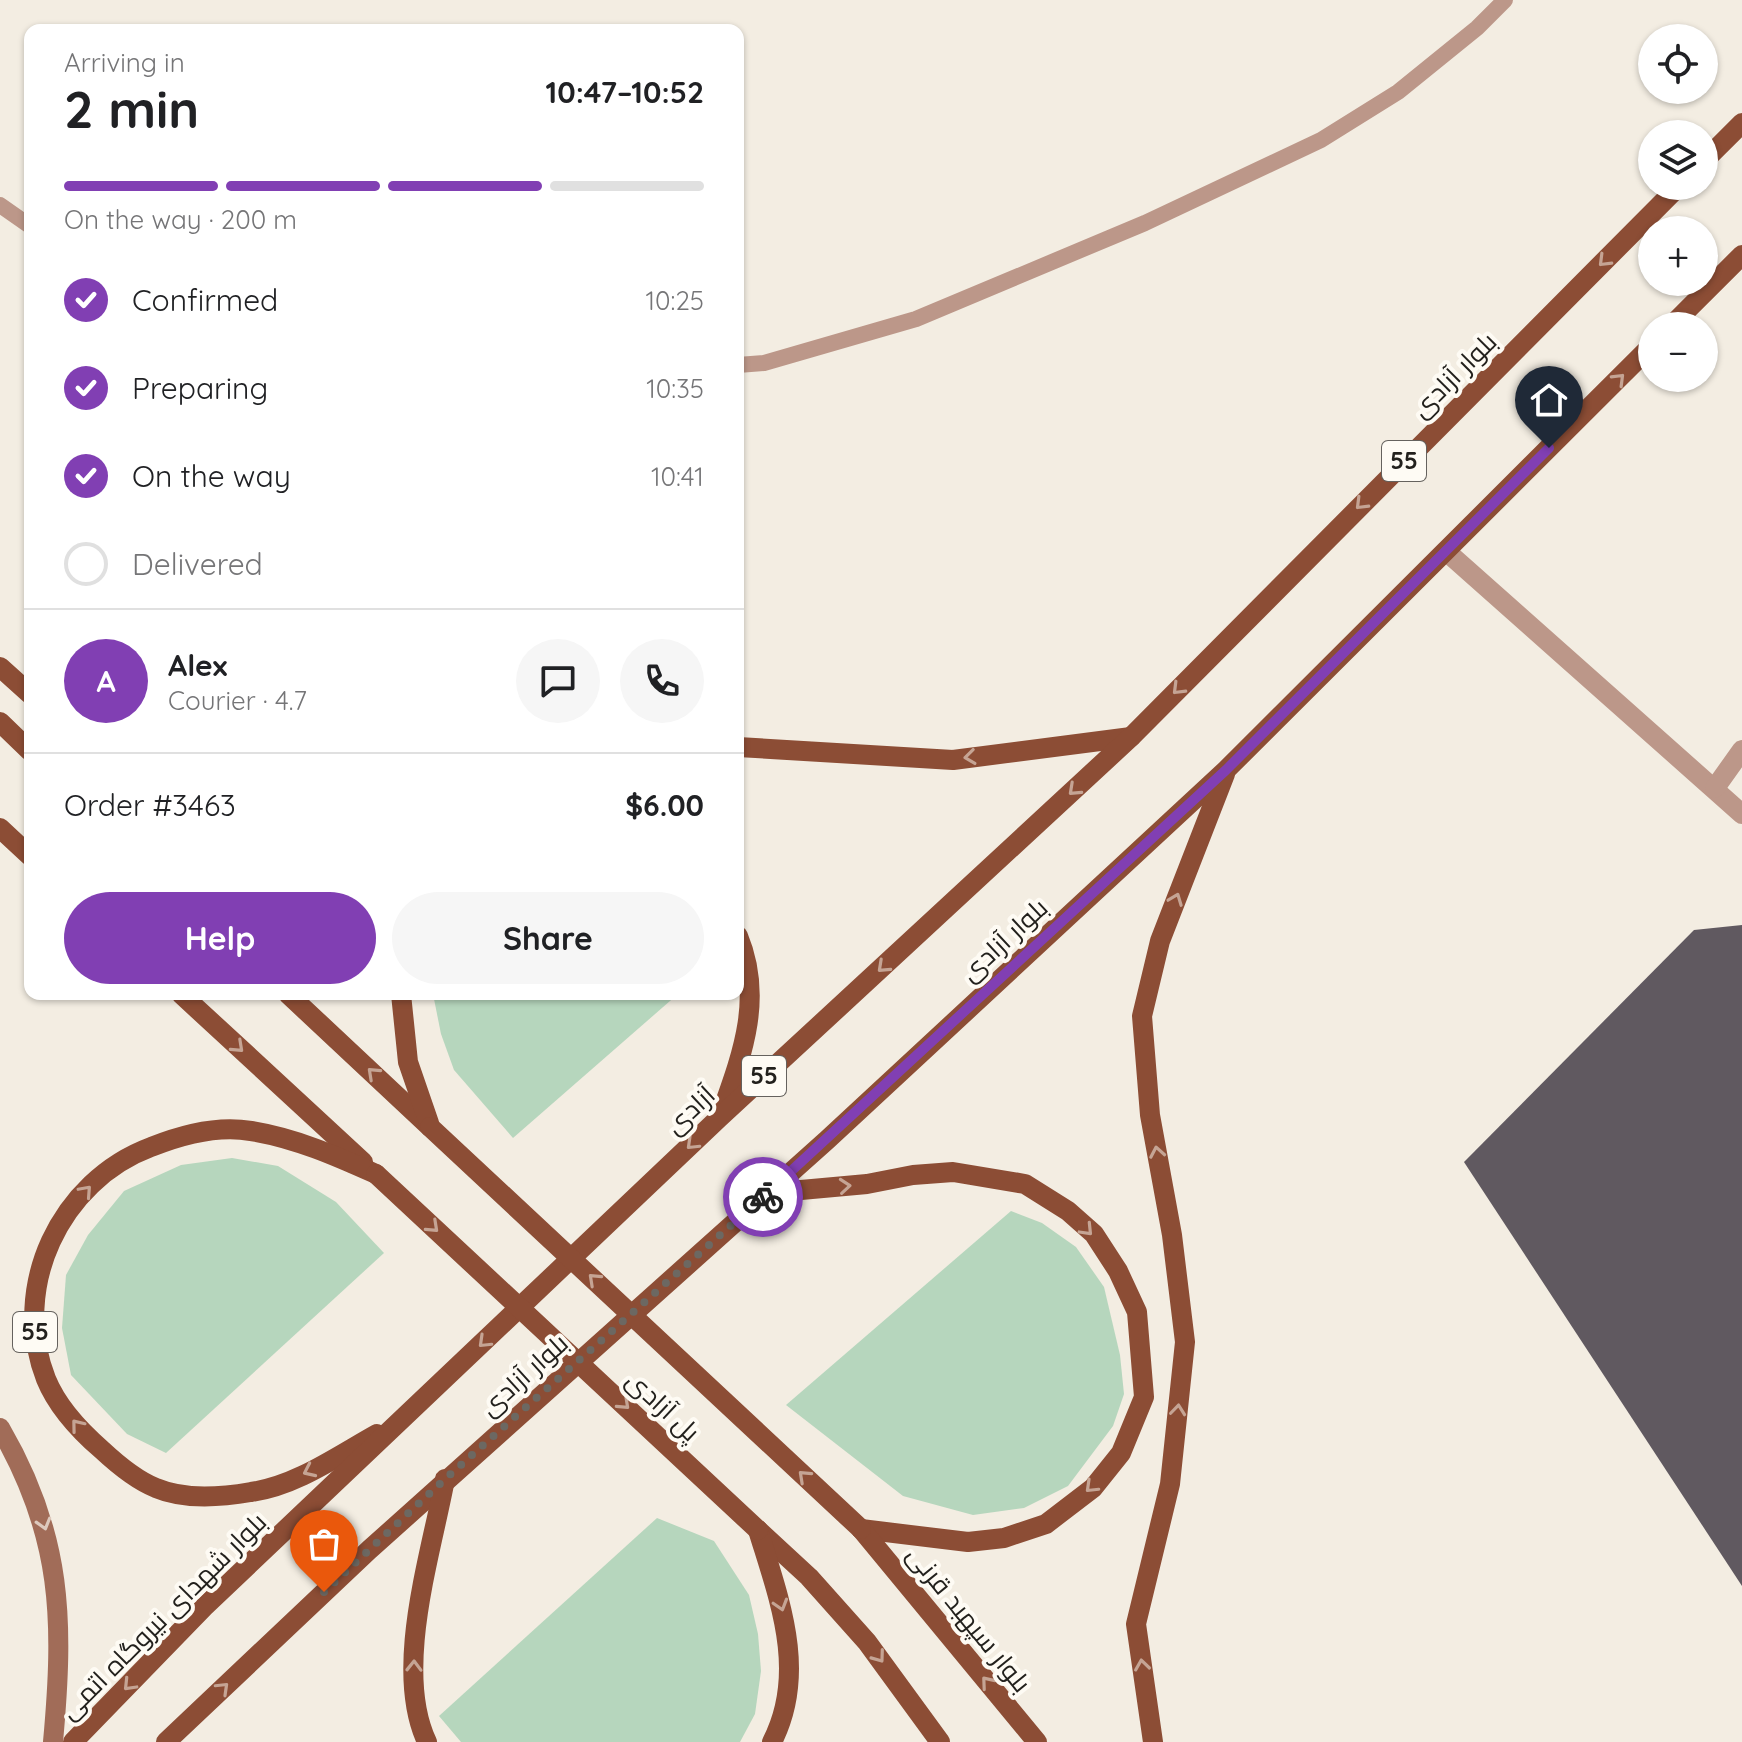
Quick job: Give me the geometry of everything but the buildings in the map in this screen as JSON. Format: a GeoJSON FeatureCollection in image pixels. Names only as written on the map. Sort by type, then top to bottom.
{"type":"FeatureCollection","features":[{"type":"Feature","properties":{"kind":"main road"},"geometry":{"type":"LineString","coordinates":[[1718,147],[1742,123]]}},
{"type":"Feature","properties":{"kind":"main road","name":"بلوار آزادی"},"geometry":{"type":"LineString","coordinates":[[1131,737],[1665,200]]}},
{"type":"Feature","properties":{"kind":"main road"},"geometry":{"type":"LineString","coordinates":[[1685,312],[1742,255]]}},
{"type":"Feature","properties":{"kind":"main road","name":"بلوار آزادی"},"geometry":{"type":"LineString","coordinates":[[166,1742],[445,1479],[768,1193],[1226,770],[1638,359]]}},
{"type":"Feature","properties":{"kind":"main road"},"geometry":{"type":"LineString","coordinates":[[0,667],[24,689]]}},
{"type":"Feature","properties":{"kind":"main road"},"geometry":{"type":"LineString","coordinates":[[0,722],[24,745]]}},
{"type":"Feature","properties":{"kind":"main road"},"geometry":{"type":"LineString","coordinates":[[744,747],[953,760],[1131,737]]}},
{"type":"Feature","properties":{"kind":"main road","name":"آزادی"},"geometry":{"type":"LineString","coordinates":[[325,1493],[719,1118],[1131,737]]}},
{"type":"Feature","properties":{"kind":"main road"},"geometry":{"type":"LineString","coordinates":[[1153,1742],[1136,1624],[1170,1484],[1185,1342],[1172,1235],[1150,1115],[1142,1016],[1160,941],[1226,770]]}},
{"type":"Feature","properties":{"kind":"main road"},"geometry":{"type":"LineString","coordinates":[[0,828],[24,850]]}},
{"type":"Feature","properties":{"kind":"main road"},"geometry":{"type":"LineString","coordinates":[[719,1118],[746,1041],[750,978],[744,957]]}},
{"type":"Feature","properties":{"kind":"main road","name":"پل آزادی"},"geometry":{"type":"LineString","coordinates":[[188,1000],[809,1577],[867,1642],[940,1742]]}},
{"type":"Feature","properties":{"kind":"main road","name":"پل آزادی"},"geometry":{"type":"LineString","coordinates":[[294,1000],[861,1529]]}},
{"type":"Feature","properties":{"kind":"main road"},"geometry":{"type":"LineString","coordinates":[[402,1000],[408,1062],[430,1127]]}},
{"type":"Feature","properties":{"kind":"main road","name":"55"},"geometry":{"type":"LineString","coordinates":[[376,1174],[312,1146],[248,1130],[184,1134],[130,1155],[92,1183],[59,1223],[39,1267],[34,1325],[46,1380],[78,1429],[116,1463],[157,1489],[206,1497],[255,1492],[310,1472],[402,1420]]}},
{"type":"Feature","properties":{"kind":"main road"},"geometry":{"type":"LineString","coordinates":[[768,1193],[953,1172],[1025,1184],[1068,1211],[1094,1234],[1118,1271],[1137,1312],[1144,1397],[1121,1453],[1093,1488],[1046,1524],[1004,1538],[968,1542],[861,1529]]}},
{"type":"Feature","properties":{"kind":"main road"},"geometry":{"type":"LineString","coordinates":[[427,1742],[414,1689],[415,1626],[445,1479]]}},
{"type":"Feature","properties":{"kind":"main road","name":"بلوار شهدای نیروگاه اتمی"},"geometry":{"type":"LineString","coordinates":[[73,1742],[204,1607],[325,1493]]}},
{"type":"Feature","properties":{"kind":"main road","name":"بلوار سپهبد قرنی"},"geometry":{"type":"LineString","coordinates":[[861,1529],[1037,1742]]}},
{"type":"Feature","properties":{"kind":"main road"},"geometry":{"type":"LineString","coordinates":[[758,1530],[788,1628],[789,1684],[772,1742]]}},
{"type":"Feature","properties":{"kind":"street"},"geometry":{"type":"LineString","coordinates":[[1447,552],[1742,814]]}},
{"type":"Feature","properties":{"kind":"street"},"geometry":{"type":"LineString","coordinates":[[1715,788],[1742,750]]}},
{"type":"Feature","properties":{"kind":"street"},"geometry":{"type":"LineString","coordinates":[[0,1428],[33,1491],[46,1525],[54,1565],[59,1662],[53,1742]]}},
{"type":"Feature","properties":{"kind":"lane"},"geometry":{"type":"LineString","coordinates":[[744,365],[764,363],[916,319],[1145,223],[1321,140],[1398,92],[1477,28],[1505,0]]}},
{"type":"Feature","properties":{"kind":"lane"},"geometry":{"type":"LineString","coordinates":[[0,205],[24,222]]}},
{"type":"Feature","properties":{"kind":"green space"},"geometry":{"type":"Polygon","coordinates":[[[434,1000],[671,1000],[513,1138],[454,1070],[441,1034],[434,1000]]]}},
{"type":"Feature","properties":{"kind":"green space"},"geometry":{"type":"Polygon","coordinates":[[[232,1158],[278,1166],[336,1202],[384,1253],[166,1453],[127,1434],[71,1375],[62,1328],[66,1275],[88,1235],[124,1191],[181,1165],[232,1158]]]}},
{"type":"Feature","properties":{"kind":"green space"},"geometry":{"type":"Polygon","coordinates":[[[1011,1211],[1042,1223],[1076,1247],[1104,1287],[1120,1355],[1124,1394],[1113,1426],[1068,1486],[1024,1508],[973,1515],[903,1496],[786,1405],[1011,1211]]]}},
{"type":"Feature","properties":{"kind":"green space"},"geometry":{"type":"Polygon","coordinates":[[[657,1518],[714,1541],[749,1595],[758,1634],[761,1671],[755,1714],[740,1742],[461,1742],[439,1716],[657,1518]]]}},
{"type":"Feature","properties":{"kind":"way so far"},"geometry":{"type":"LineString","coordinates":[[324,1592],[445,1479],[763,1197]]}},
{"type":"Feature","properties":{"kind":"route"},"geometry":{"type":"LineString","coordinates":[[763,1197],[1226,770],[1549,448]]}}]}
